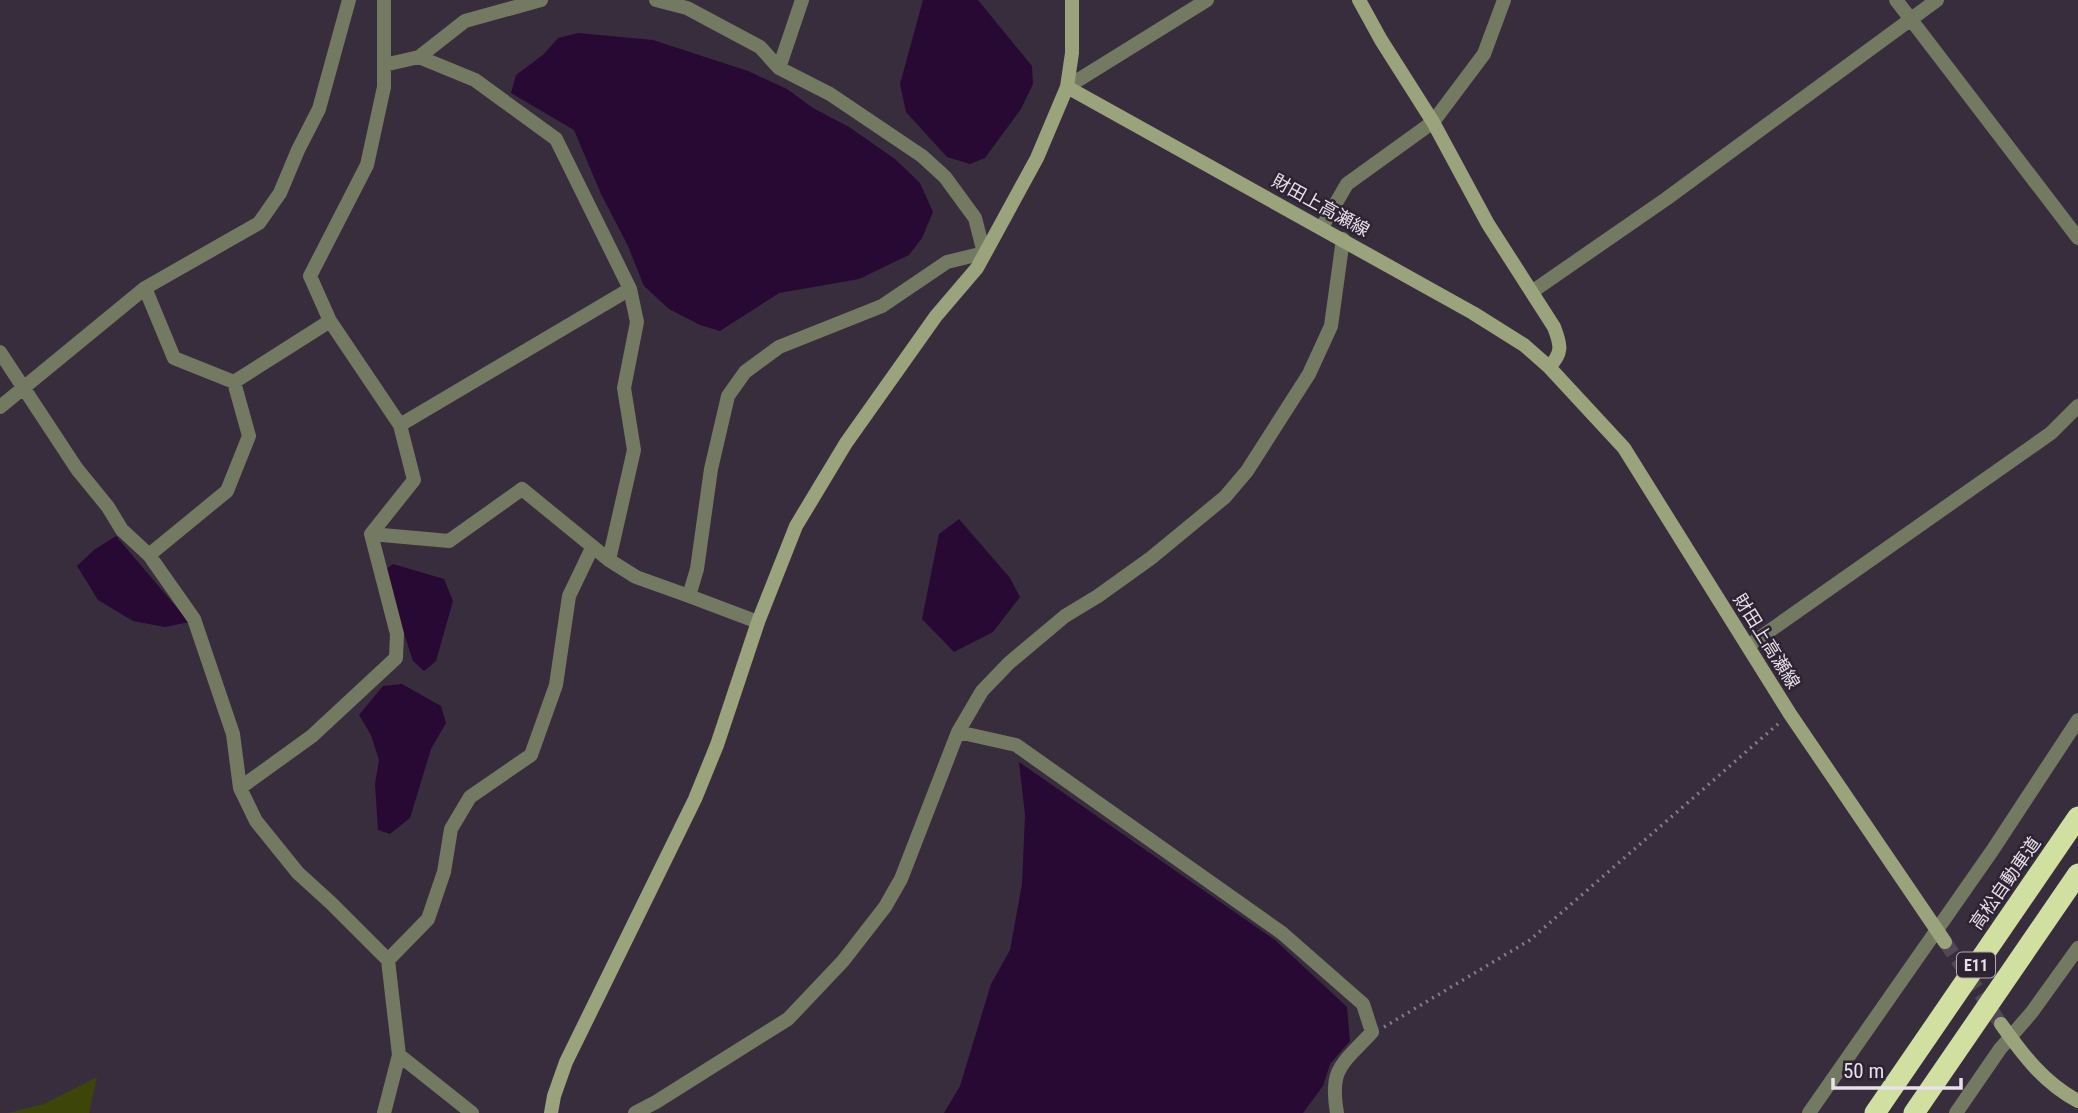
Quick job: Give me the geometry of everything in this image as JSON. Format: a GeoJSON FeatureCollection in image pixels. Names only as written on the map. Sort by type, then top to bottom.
{"type":"FeatureCollection","features":[{"type":"Feature","properties":{"kind":"highway","name":"高松自動車道"},"geometry":{"type":"LineString","coordinates":[[1875,1113],[2078,817]]}},
{"type":"Feature","properties":{"kind":"highway","name":"E11"},"geometry":{"type":"LineString","coordinates":[[1914,1113],[2078,874]]}},
{"type":"Feature","properties":{"kind":"main road"},"geometry":{"type":"LineString","coordinates":[[551,1113],[566,1062],[700,788],[717,746],[758,622],[796,526],[846,443],[936,316],[977,268],[1037,158],[1067,87],[1072,53],[1072,0]]}},
{"type":"Feature","properties":{"kind":"main road"},"geometry":{"type":"LineString","coordinates":[[1360,0],[1381,40],[1433,122],[1488,223],[1533,291],[1560,342],[1558,358],[1549,368]]}},
{"type":"Feature","properties":{"kind":"main road","name":"財田上高瀬線"},"geometry":{"type":"LineString","coordinates":[[1067,87],[1473,313],[1524,345],[1549,368],[1625,448],[1790,714],[1940,936]]}},
{"type":"Feature","properties":{"kind":"main road"},"geometry":{"type":"LineString","coordinates":[[2001,1024],[2034,1068],[2060,1091],[2078,1101]]}},
{"type":"Feature","properties":{"kind":"street"},"geometry":{"type":"LineString","coordinates":[[0,407],[145,288],[260,223],[280,193],[319,109],[349,0]]}},
{"type":"Feature","properties":{"kind":"street"},"geometry":{"type":"LineString","coordinates":[[371,534],[414,480],[400,425],[330,321],[310,276],[367,165],[384,87],[383,0]]}},
{"type":"Feature","properties":{"kind":"street"},"geometry":{"type":"LineString","coordinates":[[384,65],[419,57],[465,21],[541,0]]}},
{"type":"Feature","properties":{"kind":"street"},"geometry":{"type":"LineString","coordinates":[[656,0],[687,8],[760,47],[779,68],[830,94],[922,156],[945,177],[975,218],[984,253],[947,262],[883,306],[779,346],[745,372],[728,396],[711,469],[697,569],[689,596]]}},
{"type":"Feature","properties":{"kind":"street"},"geometry":{"type":"LineString","coordinates":[[779,68],[802,0]]}},
{"type":"Feature","properties":{"kind":"street"},"geometry":{"type":"LineString","coordinates":[[1067,87],[1207,0]]}},
{"type":"Feature","properties":{"kind":"street"},"geometry":{"type":"LineString","coordinates":[[1322,227],[1347,184],[1433,122],[1484,54],[1504,0]]}},
{"type":"Feature","properties":{"kind":"street"},"geometry":{"type":"LineString","coordinates":[[1896,0],[2078,238]]}},
{"type":"Feature","properties":{"kind":"street"},"geometry":{"type":"LineString","coordinates":[[1533,291],[1666,198],[1937,0]]}},
{"type":"Feature","properties":{"kind":"street"},"geometry":{"type":"LineString","coordinates":[[419,57],[475,80],[556,139],[630,289],[637,322],[624,388],[634,450],[609,560]]}},
{"type":"Feature","properties":{"kind":"street"},"geometry":{"type":"LineString","coordinates":[[635,1113],[788,1019],[844,961],[885,907],[901,879],[958,732],[982,691],[1009,663],[1065,616],[1151,558],[1225,497],[1247,471],[1308,374],[1331,326],[1343,239]]}},
{"type":"Feature","properties":{"kind":"street"},"geometry":{"type":"LineString","coordinates":[[145,288],[174,358],[234,382]]}},
{"type":"Feature","properties":{"kind":"street"},"geometry":{"type":"LineString","coordinates":[[400,425],[630,289]]}},
{"type":"Feature","properties":{"kind":"street"},"geometry":{"type":"LineString","coordinates":[[234,382],[330,321]]}},
{"type":"Feature","properties":{"kind":"street"},"geometry":{"type":"LineString","coordinates":[[0,352],[77,469],[108,507],[122,530],[149,555],[194,619],[233,734],[240,788],[256,821],[298,873],[388,960],[399,1055],[384,1113]]}},
{"type":"Feature","properties":{"kind":"street"},"geometry":{"type":"LineString","coordinates":[[149,555],[227,491],[249,436],[234,382]]}},
{"type":"Feature","properties":{"kind":"street"},"geometry":{"type":"LineString","coordinates":[[1748,646],[2051,433],[2078,406]]}},
{"type":"Feature","properties":{"kind":"street"},"geometry":{"type":"LineString","coordinates":[[371,534],[449,541],[522,489],[592,548],[636,577],[758,622]]}},
{"type":"Feature","properties":{"kind":"street"},"geometry":{"type":"LineString","coordinates":[[240,788],[312,736],[396,657],[397,634],[371,534]]}},
{"type":"Feature","properties":{"kind":"street"},"geometry":{"type":"LineString","coordinates":[[388,960],[428,919],[444,872],[451,829],[470,797],[531,755],[556,685],[569,596],[592,548]]}},
{"type":"Feature","properties":{"kind":"street"},"geometry":{"type":"LineString","coordinates":[[1809,1113],[1940,936],[2078,720]]}},
{"type":"Feature","properties":{"kind":"street"},"geometry":{"type":"LineString","coordinates":[[958,732],[1016,745],[1282,933],[1363,1004],[1372,1032],[1337,1071],[1333,1088],[1337,1113]]}},
{"type":"Feature","properties":{"kind":"street"},"geometry":{"type":"LineString","coordinates":[[1956,1113],[2078,948]]}},
{"type":"Feature","properties":{"kind":"street"},"geometry":{"type":"LineString","coordinates":[[399,1055],[472,1113]]}},
{"type":"Feature","properties":{"kind":"path"},"geometry":{"type":"LineString","coordinates":[[1372,1032],[1395,1022],[1530,940],[1790,714]]}},
{"type":"Feature","properties":{"kind":"green space"},"geometry":{"type":"Polygon","coordinates":[[[97,1077],[89,1113],[8,1113],[44,1104],[97,1077]]]}},
{"type":"Feature","properties":{"kind":"shaded area"},"geometry":{"type":"Polygon","coordinates":[[[923,0],[978,0],[1032,66],[1033,84],[1021,109],[985,158],[970,164],[947,157],[906,112],[900,84],[923,0]]]}},
{"type":"Feature","properties":{"kind":"shaded area"},"geometry":{"type":"Polygon","coordinates":[[[578,33],[653,40],[748,71],[787,89],[895,159],[920,183],[933,212],[922,238],[909,255],[859,279],[779,293],[720,331],[700,325],[669,309],[644,286],[574,130],[511,93],[516,75],[544,54],[558,38],[578,33]]]}},
{"type":"Feature","properties":{"kind":"shaded area"},"geometry":{"type":"Polygon","coordinates":[[[959,519],[1010,578],[1020,597],[993,632],[954,652],[922,619],[939,534],[959,519]]]}},
{"type":"Feature","properties":{"kind":"shaded area"},"geometry":{"type":"Polygon","coordinates":[[[116,536],[189,622],[165,627],[133,621],[98,600],[77,566],[94,550],[116,536]]]}},
{"type":"Feature","properties":{"kind":"shaded area"},"geometry":{"type":"Polygon","coordinates":[[[393,564],[444,579],[453,601],[436,661],[424,671],[413,661],[399,618],[386,569],[393,564]]]}},
{"type":"Feature","properties":{"kind":"shaded area"},"geometry":{"type":"Polygon","coordinates":[[[402,684],[441,706],[446,723],[431,749],[410,818],[390,834],[378,830],[375,784],[379,760],[371,735],[359,715],[383,686],[402,684]]]}},
{"type":"Feature","properties":{"kind":"shaded area"},"geometry":{"type":"Polygon","coordinates":[[[1019,762],[1275,940],[1347,1007],[1350,1041],[1330,1064],[1323,1086],[1303,1113],[944,1113],[960,1086],[991,984],[1010,950],[1022,884],[1025,815],[1019,762]]]}},
{"type":"Feature","properties":{"kind":"tunnel"},"geometry":{"type":"LineString","coordinates":[[1945,942],[2001,1024]]}}]}
